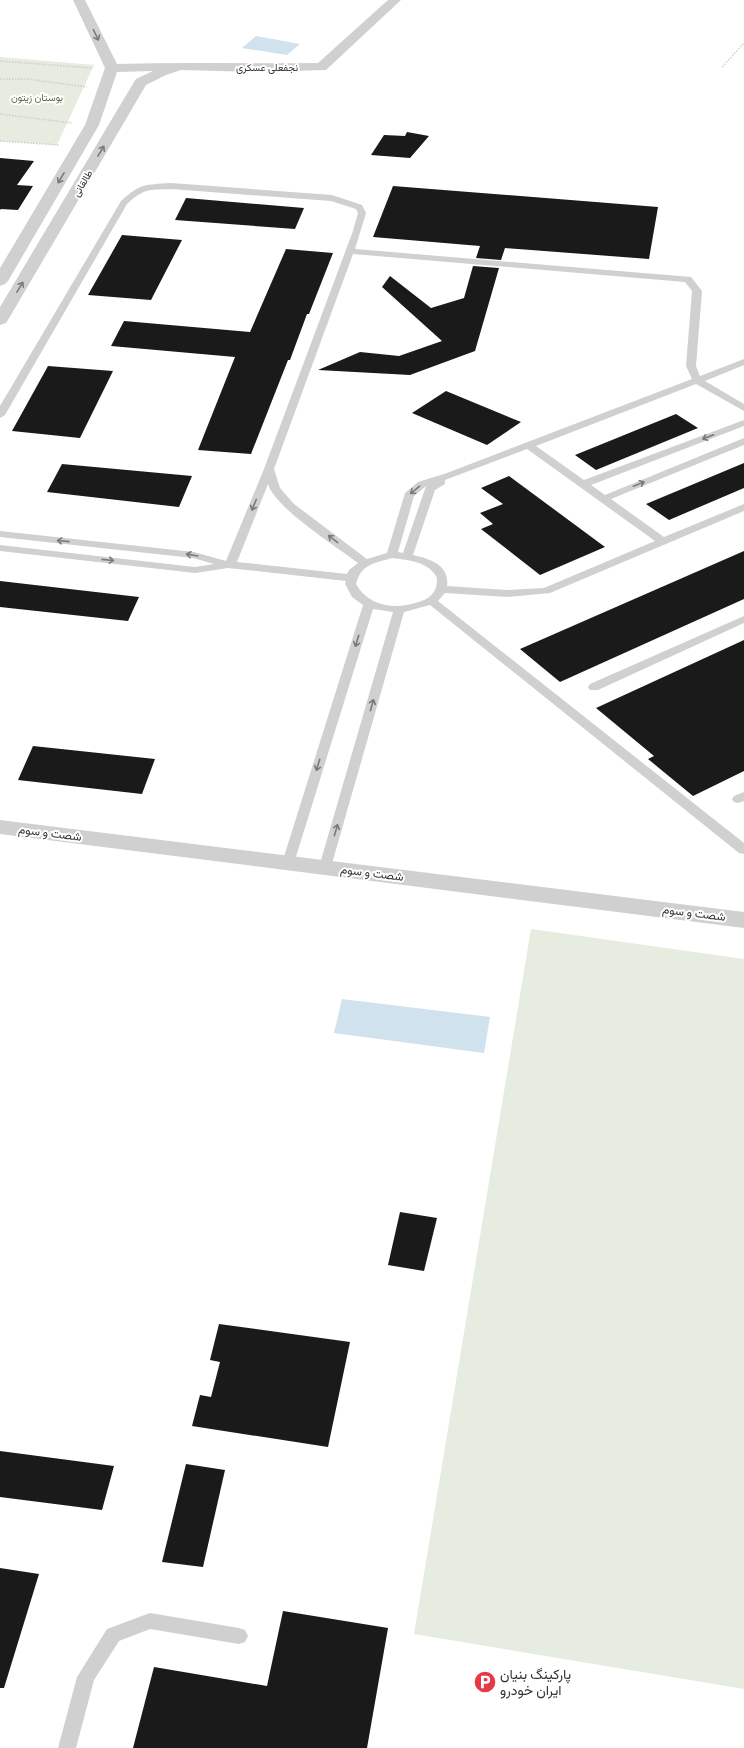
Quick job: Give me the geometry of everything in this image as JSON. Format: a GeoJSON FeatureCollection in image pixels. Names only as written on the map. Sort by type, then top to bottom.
{"type":"FeatureCollection","features":[{"type":"Feature","properties":{"kind":"street"},"geometry":{"type":"LineString","coordinates":[[79,0],[112,68]]}},
{"type":"Feature","properties":{"kind":"street","name":"نجفعلی عسکری"},"geometry":{"type":"LineString","coordinates":[[112,68],[180,66],[255,68],[321,67],[395,0]]}},
{"type":"Feature","properties":{"kind":"street","name":"طالقانی"},"geometry":{"type":"LineString","coordinates":[[0,320],[141,82],[161,72],[180,66]]}},
{"type":"Feature","properties":{"kind":"street","name":"طالقانی"},"geometry":{"type":"LineString","coordinates":[[0,281],[92,125],[112,68]]}},
{"type":"Feature","properties":{"kind":"street","name":"شصت و سوم"},"geometry":{"type":"LineString","coordinates":[[0,827],[744,920]]}},
{"type":"Feature","properties":{"kind":"lane"},"geometry":{"type":"LineString","coordinates":[[0,415],[124,203],[138,190],[171,186],[332,198],[359,207],[362,213],[350,251],[269,469],[230,565]]}},
{"type":"Feature","properties":{"kind":"lane"},"geometry":{"type":"LineString","coordinates":[[350,251],[688,279],[697,292],[691,366],[697,380],[744,408]]}},
{"type":"Feature","properties":{"kind":"lane"},"geometry":{"type":"LineString","coordinates":[[392,555],[409,495],[422,484],[451,475],[528,446],[744,362]]}},
{"type":"Feature","properties":{"kind":"lane"},"geometry":{"type":"LineString","coordinates":[[583,484],[744,423]]}},
{"type":"Feature","properties":{"kind":"lane"},"geometry":{"type":"LineString","coordinates":[[603,499],[744,441]]}},
{"type":"Feature","properties":{"kind":"lane"},"geometry":{"type":"LineString","coordinates":[[528,446],[663,541]]}},
{"type":"Feature","properties":{"kind":"lane"},"geometry":{"type":"LineString","coordinates":[[269,469],[275,489],[290,506],[364,562]]}},
{"type":"Feature","properties":{"kind":"lane"},"geometry":{"type":"LineString","coordinates":[[407,556],[430,488],[451,475]]}},
{"type":"Feature","properties":{"kind":"lane"},"geometry":{"type":"LineString","coordinates":[[441,589],[478,593],[521,594],[546,591],[744,507]]}},
{"type":"Feature","properties":{"kind":"lane"},"geometry":{"type":"LineString","coordinates":[[0,534],[194,555],[230,565],[350,578]]}},
{"type":"Feature","properties":{"kind":"lane"},"geometry":{"type":"LineString","coordinates":[[0,548],[195,570],[230,565]]}},
{"type":"Feature","properties":{"kind":"lane"},"geometry":{"type":"LineString","coordinates":[[392,555],[407,556],[422,560],[433,566],[441,574],[443,583],[441,589],[432,601],[420,606],[399,610],[376,607],[355,595],[350,586],[350,578],[355,569],[364,562],[392,555]]}},
{"type":"Feature","properties":{"kind":"lane"},"geometry":{"type":"LineString","coordinates":[[432,601],[744,850]]}},
{"type":"Feature","properties":{"kind":"lane"},"geometry":{"type":"LineString","coordinates":[[288,863],[369,604]]}},
{"type":"Feature","properties":{"kind":"lane"},"geometry":{"type":"LineString","coordinates":[[325,867],[399,610]]}},
{"type":"Feature","properties":{"kind":"lane"},"geometry":{"type":"LineString","coordinates":[[594,687],[744,619]]}},
{"type":"Feature","properties":{"kind":"lane"},"geometry":{"type":"LineString","coordinates":[[67,1748],[86,1677],[113,1635],[150,1621],[239,1636]]}},
{"type":"Feature","properties":{"kind":"path"},"geometry":{"type":"LineString","coordinates":[[722,67],[744,43]]}},
{"type":"Feature","properties":{"kind":"path"},"geometry":{"type":"LineString","coordinates":[[0,61],[96,68]]}},
{"type":"Feature","properties":{"kind":"path"},"geometry":{"type":"LineString","coordinates":[[0,79],[26,79],[89,87]]}},
{"type":"Feature","properties":{"kind":"path"},"geometry":{"type":"LineString","coordinates":[[0,114],[92,125]]}},
{"type":"Feature","properties":{"kind":"path"},"geometry":{"type":"LineString","coordinates":[[0,141],[63,145]]}},
{"type":"Feature","properties":{"kind":"green space","name":"بوستان زیتون"},"geometry":{"type":"Polygon","coordinates":[[[0,57],[94,65],[57,145],[0,141],[0,57]]]}},
{"type":"Feature","properties":{"kind":"green space"},"geometry":{"type":"Polygon","coordinates":[[[531,929],[744,959],[744,1689],[414,1634],[531,929]]]}},
{"type":"Feature","properties":{"kind":"water"},"geometry":{"type":"Polygon","coordinates":[[[256,36],[300,44],[287,55],[242,48],[256,36]]]}},
{"type":"Feature","properties":{"kind":"water"},"geometry":{"type":"Polygon","coordinates":[[[342,999],[490,1017],[484,1053],[334,1033],[342,999]]]}},
{"type":"Feature","properties":{"kind":"building"},"geometry":{"type":"Polygon","coordinates":[[[407,132],[429,136],[410,158],[371,155],[384,135],[405,136],[407,132]]]}},
{"type":"Feature","properties":{"kind":"building"},"geometry":{"type":"Polygon","coordinates":[[[0,158],[34,161],[17,185],[33,186],[18,210],[0,210],[0,158]]]}},
{"type":"Feature","properties":{"kind":"building"},"geometry":{"type":"Polygon","coordinates":[[[393,186],[658,207],[649,259],[505,248],[501,260],[476,258],[480,246],[373,237],[393,186]]]}},
{"type":"Feature","properties":{"kind":"building"},"geometry":{"type":"Polygon","coordinates":[[[186,198],[304,208],[295,229],[175,220],[186,198]]]}},
{"type":"Feature","properties":{"kind":"building"},"geometry":{"type":"Polygon","coordinates":[[[122,235],[182,240],[151,300],[88,295],[122,235]]]}},
{"type":"Feature","properties":{"kind":"building"},"geometry":{"type":"Polygon","coordinates":[[[286,249],[333,253],[309,314],[307,314],[290,360],[288,360],[251,454],[198,450],[235,357],[111,346],[124,321],[250,332],[286,249]]]}},
{"type":"Feature","properties":{"kind":"building"},"geometry":{"type":"Polygon","coordinates":[[[473,266],[499,268],[475,351],[410,375],[318,370],[360,352],[399,356],[442,341],[382,287],[390,276],[431,308],[464,298],[473,266]]]}},
{"type":"Feature","properties":{"kind":"building"},"geometry":{"type":"Polygon","coordinates":[[[48,366],[113,371],[80,438],[12,431],[48,366]]]}},
{"type":"Feature","properties":{"kind":"building"},"geometry":{"type":"Polygon","coordinates":[[[446,391],[521,422],[487,445],[412,413],[446,391]]]}},
{"type":"Feature","properties":{"kind":"building"},"geometry":{"type":"Polygon","coordinates":[[[676,414],[698,428],[596,470],[575,455],[676,414]]]}},
{"type":"Feature","properties":{"kind":"building"},"geometry":{"type":"Polygon","coordinates":[[[744,463],[744,488],[669,520],[646,504],[744,463]]]}},
{"type":"Feature","properties":{"kind":"building"},"geometry":{"type":"Polygon","coordinates":[[[62,464],[192,476],[179,507],[47,492],[62,464]]]}},
{"type":"Feature","properties":{"kind":"building"},"geometry":{"type":"Polygon","coordinates":[[[509,476],[605,547],[540,575],[481,529],[493,524],[480,513],[503,504],[481,488],[509,476]]]}},
{"type":"Feature","properties":{"kind":"building"},"geometry":{"type":"Polygon","coordinates":[[[744,551],[744,599],[560,682],[520,649],[744,551]]]}},
{"type":"Feature","properties":{"kind":"building"},"geometry":{"type":"Polygon","coordinates":[[[0,581],[139,597],[128,621],[0,607],[0,581]]]}},
{"type":"Feature","properties":{"kind":"building"},"geometry":{"type":"Polygon","coordinates":[[[744,640],[744,771],[693,796],[648,759],[654,756],[596,708],[744,640]]]}},
{"type":"Feature","properties":{"kind":"building"},"geometry":{"type":"Polygon","coordinates":[[[33,746],[155,759],[142,794],[18,780],[33,746]]]}},
{"type":"Feature","properties":{"kind":"building"},"geometry":{"type":"Polygon","coordinates":[[[400,1212],[437,1218],[424,1271],[388,1265],[400,1212]]]}},
{"type":"Feature","properties":{"kind":"building"},"geometry":{"type":"Polygon","coordinates":[[[219,1324],[350,1342],[328,1447],[192,1426],[200,1395],[211,1397],[220,1362],[210,1360],[219,1324]]]}},
{"type":"Feature","properties":{"kind":"building"},"geometry":{"type":"Polygon","coordinates":[[[0,1451],[114,1466],[102,1510],[0,1497],[0,1451]]]}},
{"type":"Feature","properties":{"kind":"building"},"geometry":{"type":"Polygon","coordinates":[[[186,1464],[225,1470],[203,1567],[162,1562],[186,1464]]]}},
{"type":"Feature","properties":{"kind":"building"},"geometry":{"type":"Polygon","coordinates":[[[0,1568],[39,1574],[4,1688],[0,1688],[0,1568]]]}},
{"type":"Feature","properties":{"kind":"building"},"geometry":{"type":"Polygon","coordinates":[[[283,1611],[388,1628],[367,1748],[133,1748],[154,1667],[267,1686],[283,1611]]]}},
{"type":"Feature","properties":{"kind":"place","name":"پارکینگ بنیان ایران خودرو"},"geometry":{"type":"Point","coordinates":[485,1682]}}]}
